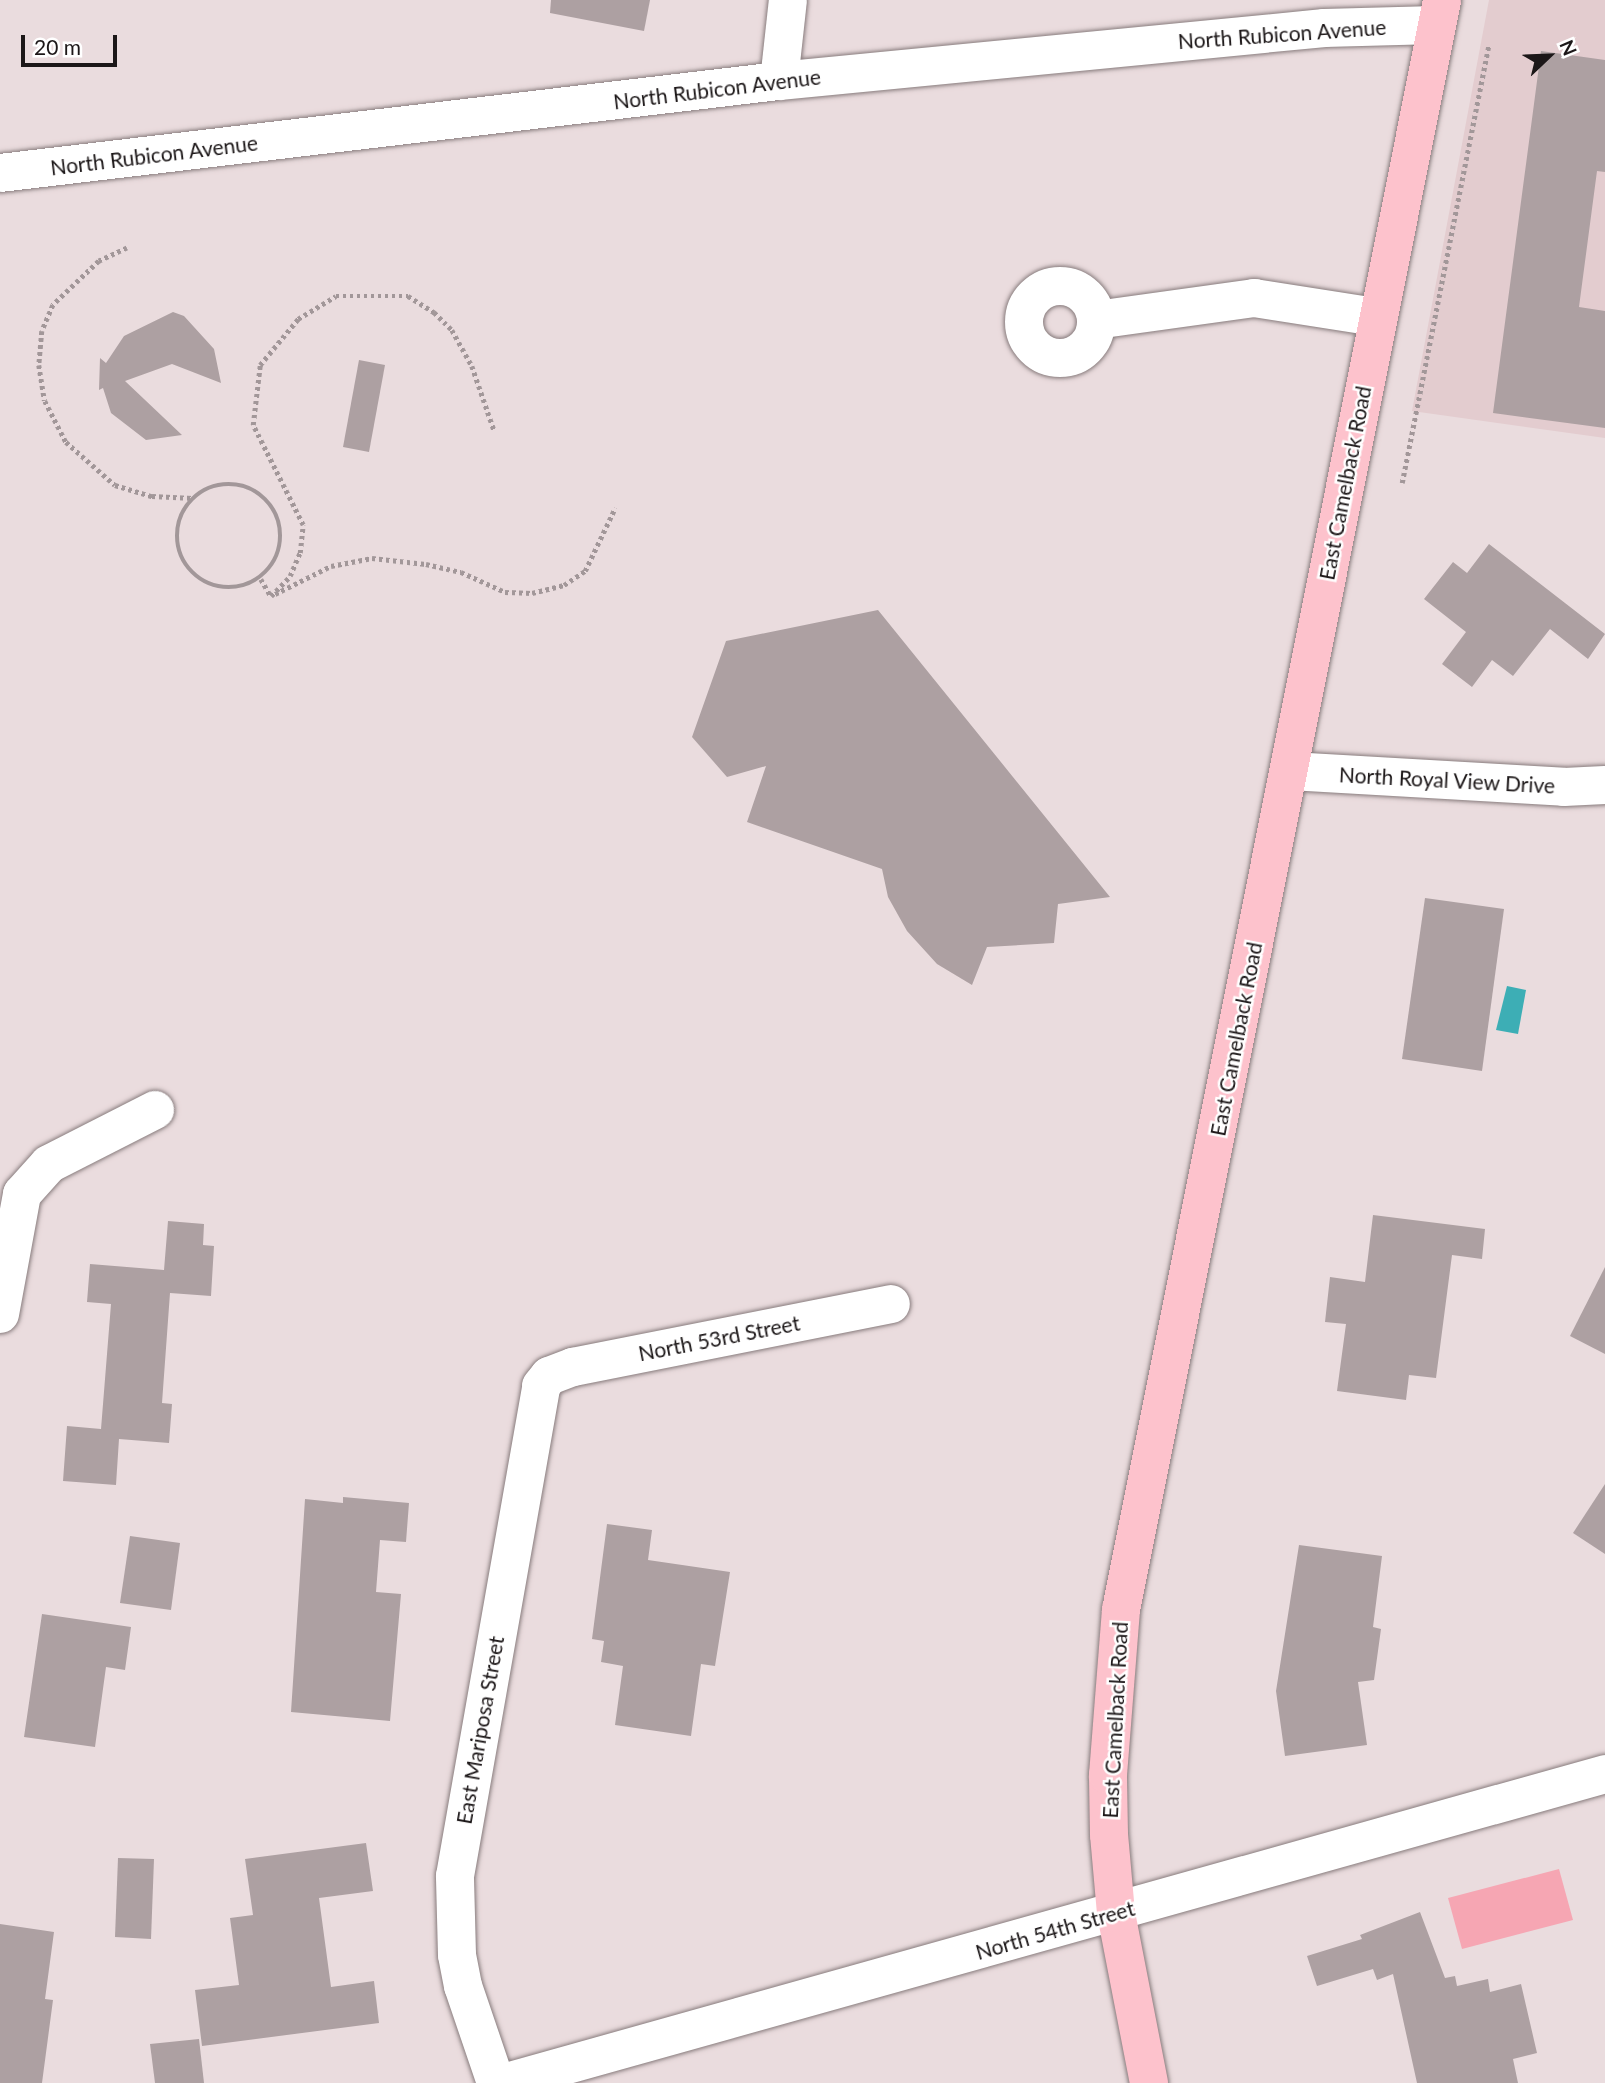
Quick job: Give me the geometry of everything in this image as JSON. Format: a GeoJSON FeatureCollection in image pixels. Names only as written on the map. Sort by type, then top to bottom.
{"type":"FeatureCollection","features":[{"type":"Feature","properties":{"kind":"main road","name":"East Camelback Road"},"geometry":{"type":"LineString","coordinates":[[1149,2083],[1116,1913],[1108,1775],[1121,1610],[1290,771],[1376,317],[1401,217],[1439,13]]}},
{"type":"Feature","properties":{"kind":"street"},"geometry":{"type":"LineString","coordinates":[[779,81],[788,0]]}},
{"type":"Feature","properties":{"kind":"street","name":"North Rubicon Avenue"},"geometry":{"type":"LineString","coordinates":[[0,173],[779,81],[1324,28],[1439,13]]}},
{"type":"Feature","properties":{"kind":"street"},"geometry":{"type":"LineString","coordinates":[[1096,320],[1254,298],[1376,317]]}},
{"type":"Feature","properties":{"kind":"street","name":"North Royal View Drive"},"geometry":{"type":"LineString","coordinates":[[1290,771],[1564,787],[1605,785]]}},
{"type":"Feature","properties":{"kind":"street"},"geometry":{"type":"LineString","coordinates":[[0,1314],[22,1194],[49,1164],[155,1110]]}},
{"type":"Feature","properties":{"kind":"street","name":"North 53rd Street"},"geometry":{"type":"LineString","coordinates":[[549,1377],[573,1367],[891,1304]]}},
{"type":"Feature","properties":{"kind":"street","name":"East Mariposa Street"},"geometry":{"type":"LineString","coordinates":[[496,2083],[463,1986],[457,1955],[454,1876],[538,1399],[549,1377]]}},
{"type":"Feature","properties":{"kind":"street","name":"North 54th Street"},"geometry":{"type":"LineString","coordinates":[[503,2083],[1605,1774]]}},
{"type":"Feature","properties":{"kind":"path"},"geometry":{"type":"LineString","coordinates":[[1402,483],[1489,45]]}},
{"type":"Feature","properties":{"kind":"path"},"geometry":{"type":"LineString","coordinates":[[127,248],[99,261],[53,305],[42,331],[39,365],[45,401],[66,442],[115,485],[152,495],[193,498]]}},
{"type":"Feature","properties":{"kind":"path"},"geometry":{"type":"LineString","coordinates":[[271,596],[290,576],[300,553],[303,525],[253,425],[260,365],[298,319],[336,296],[408,296],[435,312],[452,330],[472,366],[494,429]]}},
{"type":"Feature","properties":{"kind":"path"},"geometry":{"type":"LineString","coordinates":[[235,484],[267,500],[277,515],[281,544],[273,565],[261,579],[225,589],[207,584],[191,573],[181,558],[177,533],[183,511],[193,498],[215,485],[235,484]]}},
{"type":"Feature","properties":{"kind":"path"},"geometry":{"type":"LineString","coordinates":[[271,596],[331,566],[372,558],[461,572],[505,592],[542,590],[564,585],[585,571],[615,508]]}},
{"type":"Feature","properties":{"kind":"path"},"geometry":{"type":"LineString","coordinates":[[261,579],[271,596]]}},
{"type":"Feature","properties":{"kind":"shaded area"},"geometry":{"type":"Polygon","coordinates":[[[1489,0],[1605,0],[1605,438],[1412,411],[1489,0]]]}},
{"type":"Feature","properties":{"kind":"shaded area"},"geometry":{"type":"Polygon","coordinates":[[[1559,1869],[1573,1920],[1462,1949],[1448,1898],[1559,1869]]]}},
{"type":"Feature","properties":{"kind":"water"},"geometry":{"type":"Polygon","coordinates":[[[1507,986],[1526,990],[1518,1034],[1496,1030],[1507,986]]]}},
{"type":"Feature","properties":{"kind":"building"},"geometry":{"type":"Polygon","coordinates":[[[551,0],[650,0],[644,31],[550,13],[551,0]]]}},
{"type":"Feature","properties":{"kind":"building"},"geometry":{"type":"Polygon","coordinates":[[[1541,51],[1605,60],[1605,172],[1597,171],[1579,307],[1605,311],[1605,428],[1493,413],[1541,51]]]}},
{"type":"Feature","properties":{"kind":"building"},"geometry":{"type":"Polygon","coordinates":[[[173,312],[184,316],[214,349],[221,383],[172,364],[125,381],[182,435],[146,440],[111,413],[103,388],[99,390],[100,358],[106,363],[124,336],[173,312]]]}},
{"type":"Feature","properties":{"kind":"building"},"geometry":{"type":"Polygon","coordinates":[[[359,360],[385,365],[369,452],[343,447],[359,360]]]}},
{"type":"Feature","properties":{"kind":"building"},"geometry":{"type":"Polygon","coordinates":[[[1489,544],[1605,634],[1588,659],[1550,629],[1513,676],[1492,660],[1472,687],[1442,664],[1466,632],[1424,599],[1453,562],[1467,573],[1489,544]]]}},
{"type":"Feature","properties":{"kind":"building"},"geometry":{"type":"Polygon","coordinates":[[[878,610],[1110,897],[1058,904],[1054,943],[987,947],[972,985],[937,964],[907,931],[888,897],[882,869],[747,822],[766,766],[727,777],[692,737],[726,641],[878,610]]]}},
{"type":"Feature","properties":{"kind":"building"},"geometry":{"type":"Polygon","coordinates":[[[1425,898],[1504,909],[1482,1071],[1402,1059],[1425,898]]]}},
{"type":"Feature","properties":{"kind":"building"},"geometry":{"type":"Polygon","coordinates":[[[1373,1215],[1485,1229],[1482,1259],[1452,1255],[1436,1378],[1409,1375],[1406,1400],[1337,1391],[1346,1324],[1325,1322],[1330,1277],[1365,1282],[1373,1215]]]}},
{"type":"Feature","properties":{"kind":"building"},"geometry":{"type":"Polygon","coordinates":[[[168,1221],[204,1224],[203,1245],[214,1246],[211,1296],[170,1293],[162,1403],[172,1404],[169,1443],[119,1439],[116,1485],[63,1481],[67,1426],[101,1429],[111,1304],[87,1302],[90,1264],[164,1270],[168,1221]]]}},
{"type":"Feature","properties":{"kind":"building"},"geometry":{"type":"Polygon","coordinates":[[[1605,1267],[1605,1354],[1570,1336],[1605,1267]]]}},
{"type":"Feature","properties":{"kind":"building"},"geometry":{"type":"Polygon","coordinates":[[[1605,1484],[1605,1554],[1573,1533],[1605,1484]]]}},
{"type":"Feature","properties":{"kind":"building"},"geometry":{"type":"Polygon","coordinates":[[[343,1497],[409,1503],[406,1542],[380,1540],[376,1592],[401,1594],[390,1721],[291,1712],[305,1499],[343,1503],[343,1497]]]}},
{"type":"Feature","properties":{"kind":"building"},"geometry":{"type":"Polygon","coordinates":[[[607,1524],[652,1530],[648,1560],[730,1572],[715,1666],[701,1664],[691,1736],[615,1725],[623,1666],[601,1662],[604,1641],[592,1639],[607,1524]]]}},
{"type":"Feature","properties":{"kind":"building"},"geometry":{"type":"Polygon","coordinates":[[[130,1536],[180,1543],[171,1610],[120,1603],[130,1536]]]}},
{"type":"Feature","properties":{"kind":"building"},"geometry":{"type":"Polygon","coordinates":[[[1299,1545],[1382,1556],[1373,1627],[1381,1629],[1374,1680],[1358,1682],[1367,1745],[1285,1756],[1276,1691],[1299,1545]]]}},
{"type":"Feature","properties":{"kind":"building"},"geometry":{"type":"Polygon","coordinates":[[[42,1614],[131,1627],[125,1670],[106,1667],[95,1747],[24,1737],[42,1614]]]}},
{"type":"Feature","properties":{"kind":"building"},"geometry":{"type":"Polygon","coordinates":[[[366,1843],[373,1891],[319,1898],[331,1987],[374,1981],[379,2023],[202,2046],[195,1990],[239,1985],[230,1918],[253,1915],[245,1859],[366,1843]]]}},
{"type":"Feature","properties":{"kind":"building"},"geometry":{"type":"Polygon","coordinates":[[[118,1858],[154,1859],[151,1939],[115,1937],[118,1858]]]}},
{"type":"Feature","properties":{"kind":"building"},"geometry":{"type":"Polygon","coordinates":[[[1420,1912],[1445,1978],[1455,1976],[1457,1986],[1488,1979],[1490,1992],[1521,1984],[1537,2053],[1513,2059],[1518,2083],[1417,2083],[1393,1974],[1377,1980],[1373,1969],[1317,1986],[1307,1956],[1362,1939],[1360,1935],[1420,1912]]]}},
{"type":"Feature","properties":{"kind":"building"},"geometry":{"type":"Polygon","coordinates":[[[0,1924],[54,1932],[45,1999],[53,2000],[42,2083],[0,2083],[0,1924]]]}},
{"type":"Feature","properties":{"kind":"building"},"geometry":{"type":"Polygon","coordinates":[[[199,2039],[204,2083],[155,2083],[150,2044],[199,2039]]]}}]}
